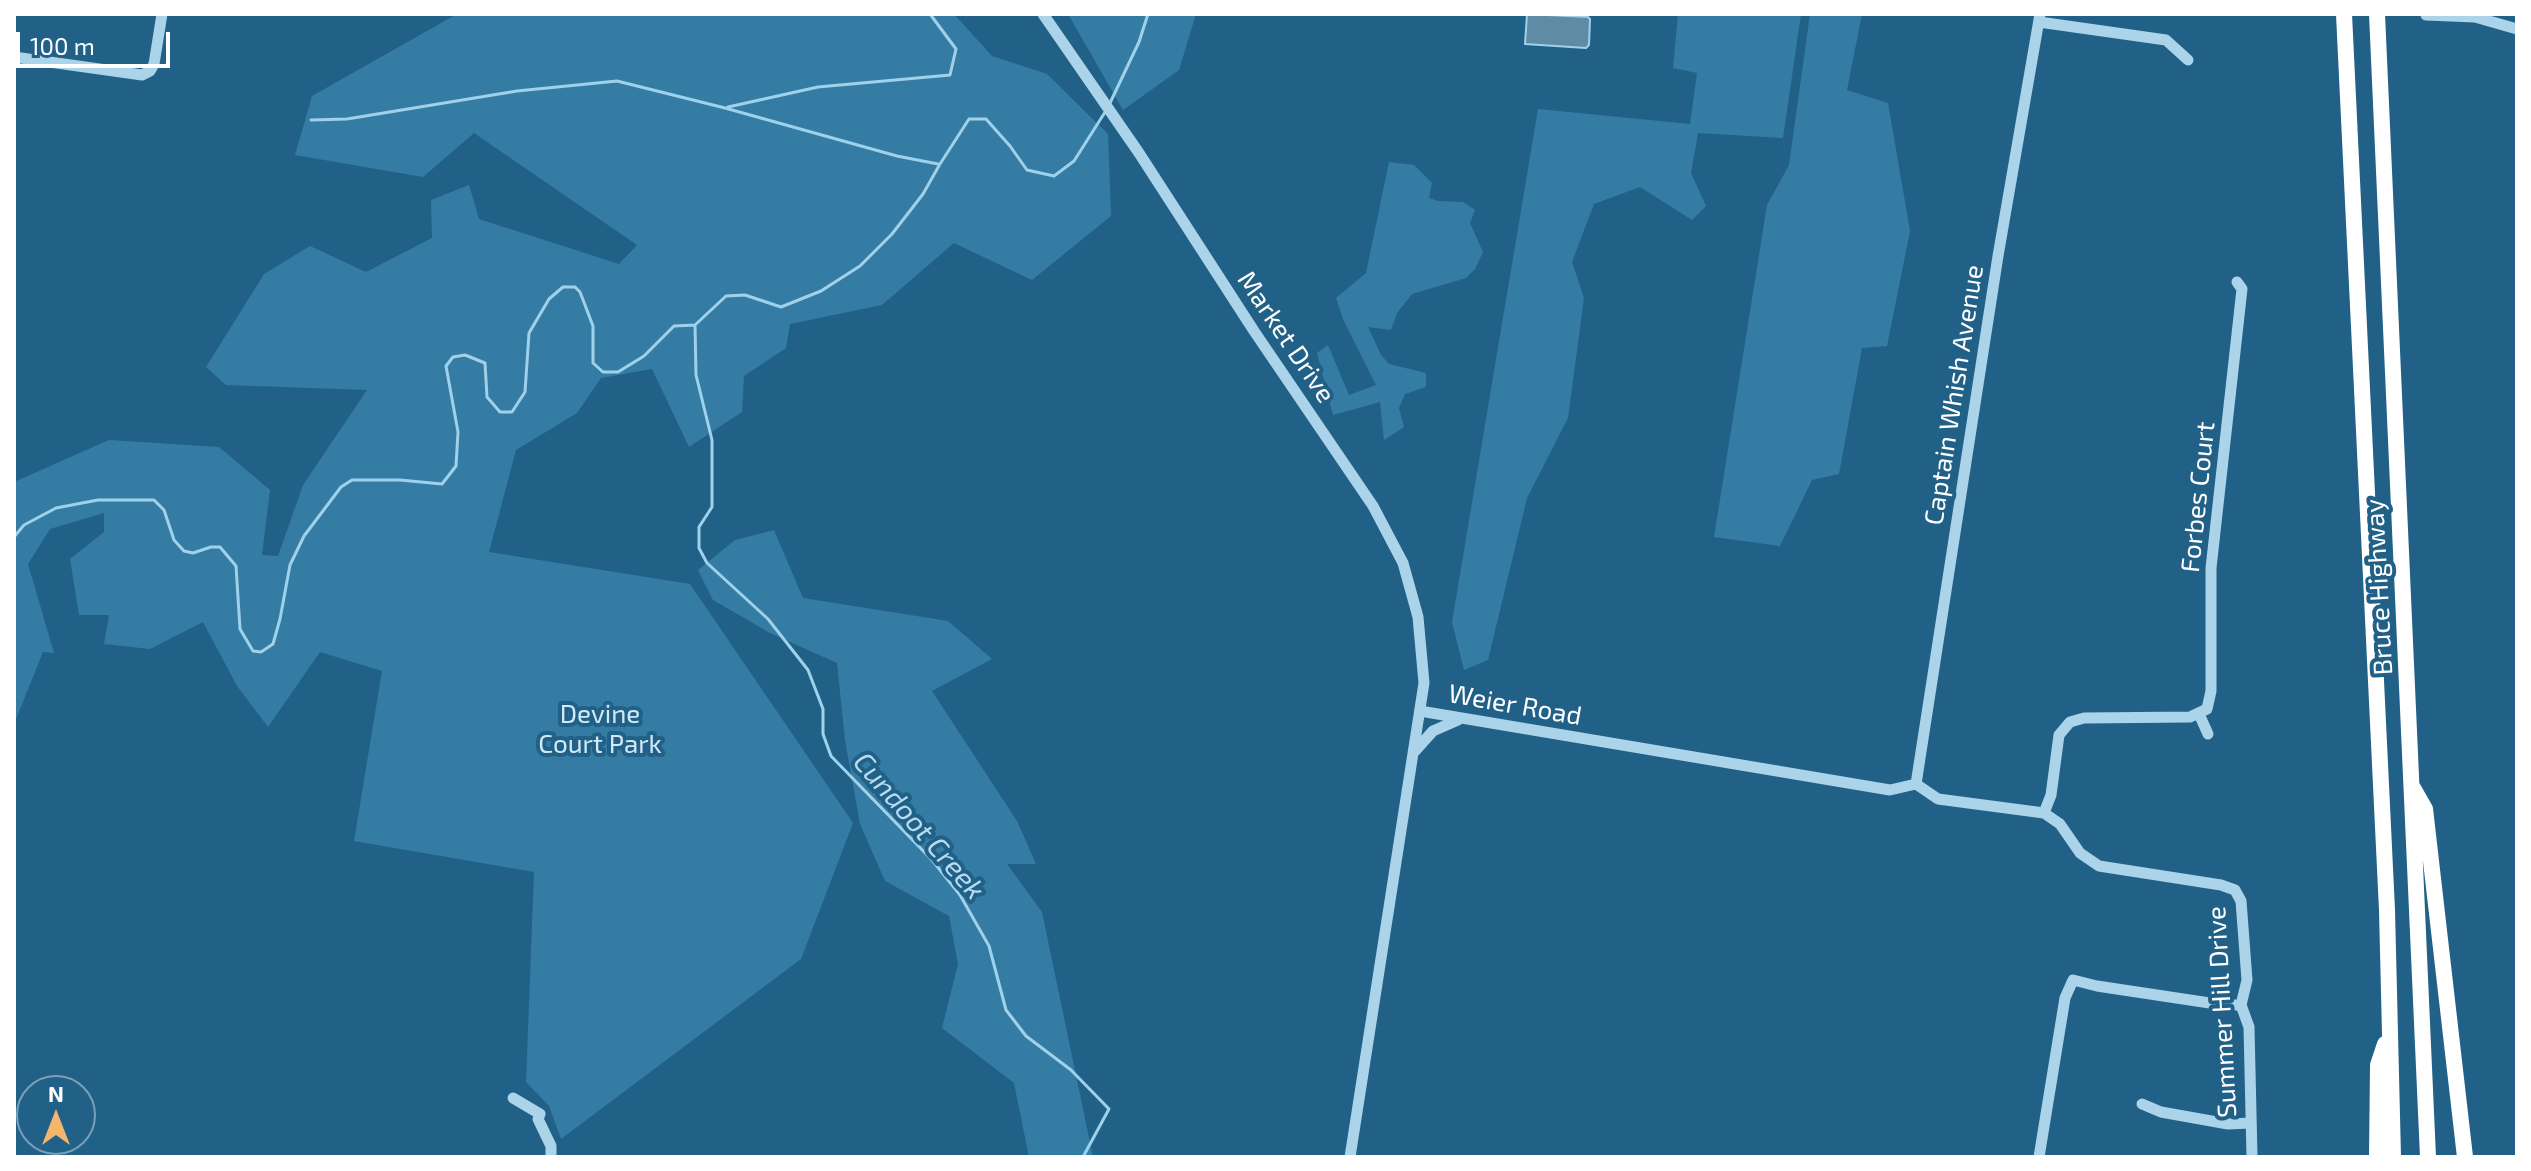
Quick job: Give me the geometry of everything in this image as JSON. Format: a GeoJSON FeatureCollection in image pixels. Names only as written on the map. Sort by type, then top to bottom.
{"type":"FeatureCollection","features":[{"type":"Feature","properties":{"kind":"highway","name":"Bruce Highway"},"geometry":{"type":"LineString","coordinates":[[2344,14],[2390,1030],[2393,1157]]}},
{"type":"Feature","properties":{"kind":"highway","name":"Bruce Highway"},"geometry":{"type":"LineString","coordinates":[[2377,14],[2428,1157]]}},
{"type":"Feature","properties":{"kind":"highway"},"geometry":{"type":"LineString","coordinates":[[2411,786],[2425,809],[2465,1157]]}},
{"type":"Feature","properties":{"kind":"highway"},"geometry":{"type":"LineString","coordinates":[[2377,1157],[2378,1065],[2390,1030]]}},
{"type":"Feature","properties":{"kind":"street"},"geometry":{"type":"LineString","coordinates":[[14,57],[142,75],[150,71],[154,64],[162,14]]}},
{"type":"Feature","properties":{"kind":"street","name":"Market Drive"},"geometry":{"type":"LineString","coordinates":[[1043,14],[1373,506],[1403,563],[1418,617],[1424,683],[1420,711]]}},
{"type":"Feature","properties":{"kind":"street"},"geometry":{"type":"LineString","coordinates":[[2426,15],[2475,17],[2517,29]]}},
{"type":"Feature","properties":{"kind":"street"},"geometry":{"type":"LineString","coordinates":[[2040,18],[2166,40],[2188,60]]}},
{"type":"Feature","properties":{"kind":"street","name":"Captain Whish Avenue"},"geometry":{"type":"LineString","coordinates":[[1916,784],[1998,256],[2040,18]]}},
{"type":"Feature","properties":{"kind":"street","name":"Forbes Court"},"geometry":{"type":"LineString","coordinates":[[2199,714],[2207,709],[2211,691],[2211,568],[2242,289],[2237,282]]}},
{"type":"Feature","properties":{"kind":"street","name":"Weier Road"},"geometry":{"type":"LineString","coordinates":[[1350,1157],[1420,711],[1890,790],[1916,784]]}},
{"type":"Feature","properties":{"kind":"street"},"geometry":{"type":"LineString","coordinates":[[1916,784],[1938,799],[2044,813],[2051,795],[2059,735],[2070,722],[2084,718],[2190,717],[2199,714],[2208,734]]}},
{"type":"Feature","properties":{"kind":"street"},"geometry":{"type":"LineString","coordinates":[[1413,754],[1433,731],[1463,719]]}},
{"type":"Feature","properties":{"kind":"street","name":"Summer Hill Drive"},"geometry":{"type":"LineString","coordinates":[[2044,813],[2060,824],[2080,853],[2099,866],[2221,885],[2235,890],[2241,901],[2247,980],[2241,1005],[2249,1027],[2252,1157]]}},
{"type":"Feature","properties":{"kind":"street"},"geometry":{"type":"LineString","coordinates":[[2039,1157],[2065,998],[2073,980],[2223,1005],[2241,1005]]}},
{"type":"Feature","properties":{"kind":"street"},"geometry":{"type":"LineString","coordinates":[[513,1098],[540,1114],[538,1119],[551,1146],[551,1157]]}},
{"type":"Feature","properties":{"kind":"street"},"geometry":{"type":"LineString","coordinates":[[2142,1104],[2161,1112],[2228,1124],[2251,1123]]}},
{"type":"Feature","properties":{"kind":"green space","name":"Devine Court Park"},"geometry":{"type":"Polygon","coordinates":[[[457,14],[954,14],[992,56],[1047,74],[1108,134],[1111,216],[1032,280],[954,243],[882,305],[790,324],[786,348],[744,376],[742,412],[689,447],[652,369],[601,378],[577,413],[516,450],[489,552],[690,584],[853,823],[801,959],[561,1139],[549,1106],[526,1082],[534,872],[354,841],[382,671],[320,652],[268,727],[237,686],[203,622],[150,649],[104,644],[109,615],[79,615],[70,559],[104,532],[104,513],[50,529],[28,564],[54,653],[43,652],[14,724],[14,482],[109,440],[219,447],[270,490],[262,555],[278,556],[303,485],[367,390],[226,385],[206,367],[264,274],[310,246],[366,272],[432,238],[431,200],[469,185],[479,219],[619,264],[637,245],[474,133],[423,177],[295,155],[312,96],[457,14]]]}},
{"type":"Feature","properties":{"kind":"green space"},"geometry":{"type":"Polygon","coordinates":[[[1068,14],[1196,14],[1179,70],[1123,110],[1068,14]]]}},
{"type":"Feature","properties":{"kind":"green space"},"geometry":{"type":"Polygon","coordinates":[[[1678,14],[1801,14],[1783,138],[1698,133],[1691,173],[1706,206],[1692,220],[1640,187],[1594,204],[1572,262],[1584,298],[1568,418],[1527,498],[1488,660],[1464,670],[1452,622],[1538,109],[1690,124],[1697,73],[1673,68],[1678,14]]]}},
{"type":"Feature","properties":{"kind":"green space"},"geometry":{"type":"Polygon","coordinates":[[[1810,14],[1862,14],[1847,90],[1888,103],[1910,231],[1887,346],[1862,348],[1839,474],[1812,480],[1780,546],[1714,537],[1767,205],[1789,165],[1810,14]]]}},
{"type":"Feature","properties":{"kind":"green space"},"geometry":{"type":"Polygon","coordinates":[[[1389,162],[1414,165],[1432,183],[1429,198],[1463,202],[1475,210],[1470,223],[1483,252],[1475,269],[1466,278],[1412,294],[1397,313],[1391,330],[1368,327],[1381,355],[1389,364],[1426,373],[1426,387],[1405,394],[1399,408],[1404,427],[1384,440],[1380,402],[1333,415],[1317,353],[1328,345],[1349,395],[1376,385],[1343,319],[1336,298],[1366,273],[1389,162]]]}},
{"type":"Feature","properties":{"kind":"green space"},"geometry":{"type":"Polygon","coordinates":[[[774,530],[803,598],[948,621],[992,659],[932,691],[1017,821],[1036,864],[1007,864],[1042,912],[1093,1157],[1029,1157],[1014,1083],[942,1028],[958,964],[949,916],[885,881],[860,824],[845,740],[837,663],[770,633],[713,600],[698,570],[735,540],[774,530]]]}},
{"type":"Feature","properties":{"kind":"shaded area"},"geometry":{"type":"Polygon","coordinates":[[[1527,14],[1588,17],[1589,45],[1586,48],[1525,44],[1527,14]]]}},
{"type":"Feature","properties":{"kind":"waterway"},"geometry":{"type":"LineString","coordinates":[[728,107],[818,87],[950,75],[956,49],[930,14]]}},
{"type":"Feature","properties":{"kind":"waterway","name":"Cundoot Creek"},"geometry":{"type":"LineString","coordinates":[[1110,103],[1139,42],[1148,14]]}},
{"type":"Feature","properties":{"kind":"waterway"},"geometry":{"type":"LineString","coordinates":[[311,120],[347,119],[517,91],[617,81],[897,156],[938,164]]}},
{"type":"Feature","properties":{"kind":"waterway","name":"Cundoot Creek"},"geometry":{"type":"LineString","coordinates":[[1083,1157],[1109,1109],[1071,1070],[1026,1036],[1006,1010],[989,946],[960,895],[932,860],[831,756],[823,734],[823,709],[808,670],[768,619],[707,563],[699,548],[699,527],[712,507],[712,440],[696,375],[695,325],[726,296],[745,295],[781,307],[821,291],[860,266],[892,234],[923,194],[969,119],[986,119],[1027,170],[1054,176],[1074,161],[1107,109]]}},
{"type":"Feature","properties":{"kind":"waterway"},"geometry":{"type":"LineString","coordinates":[[14,537],[24,525],[56,508],[98,500],[154,500],[164,510],[174,540],[184,551],[193,553],[220,547],[236,566],[240,629],[253,651],[261,652],[273,644],[290,565],[304,536],[341,487],[352,480],[442,484],[456,466],[458,432],[446,366],[453,357],[465,355],[485,363],[487,397],[500,412],[512,412],[525,392],[529,333],[549,299],[563,287],[575,287],[580,292],[593,326],[593,363],[603,372],[618,372],[644,356],[674,326],[695,325]]}},
{"type":"Feature","properties":{"kind":"waterway"},"geometry":{"type":"LineString","coordinates":[[14,670],[14,687]]}}]}
